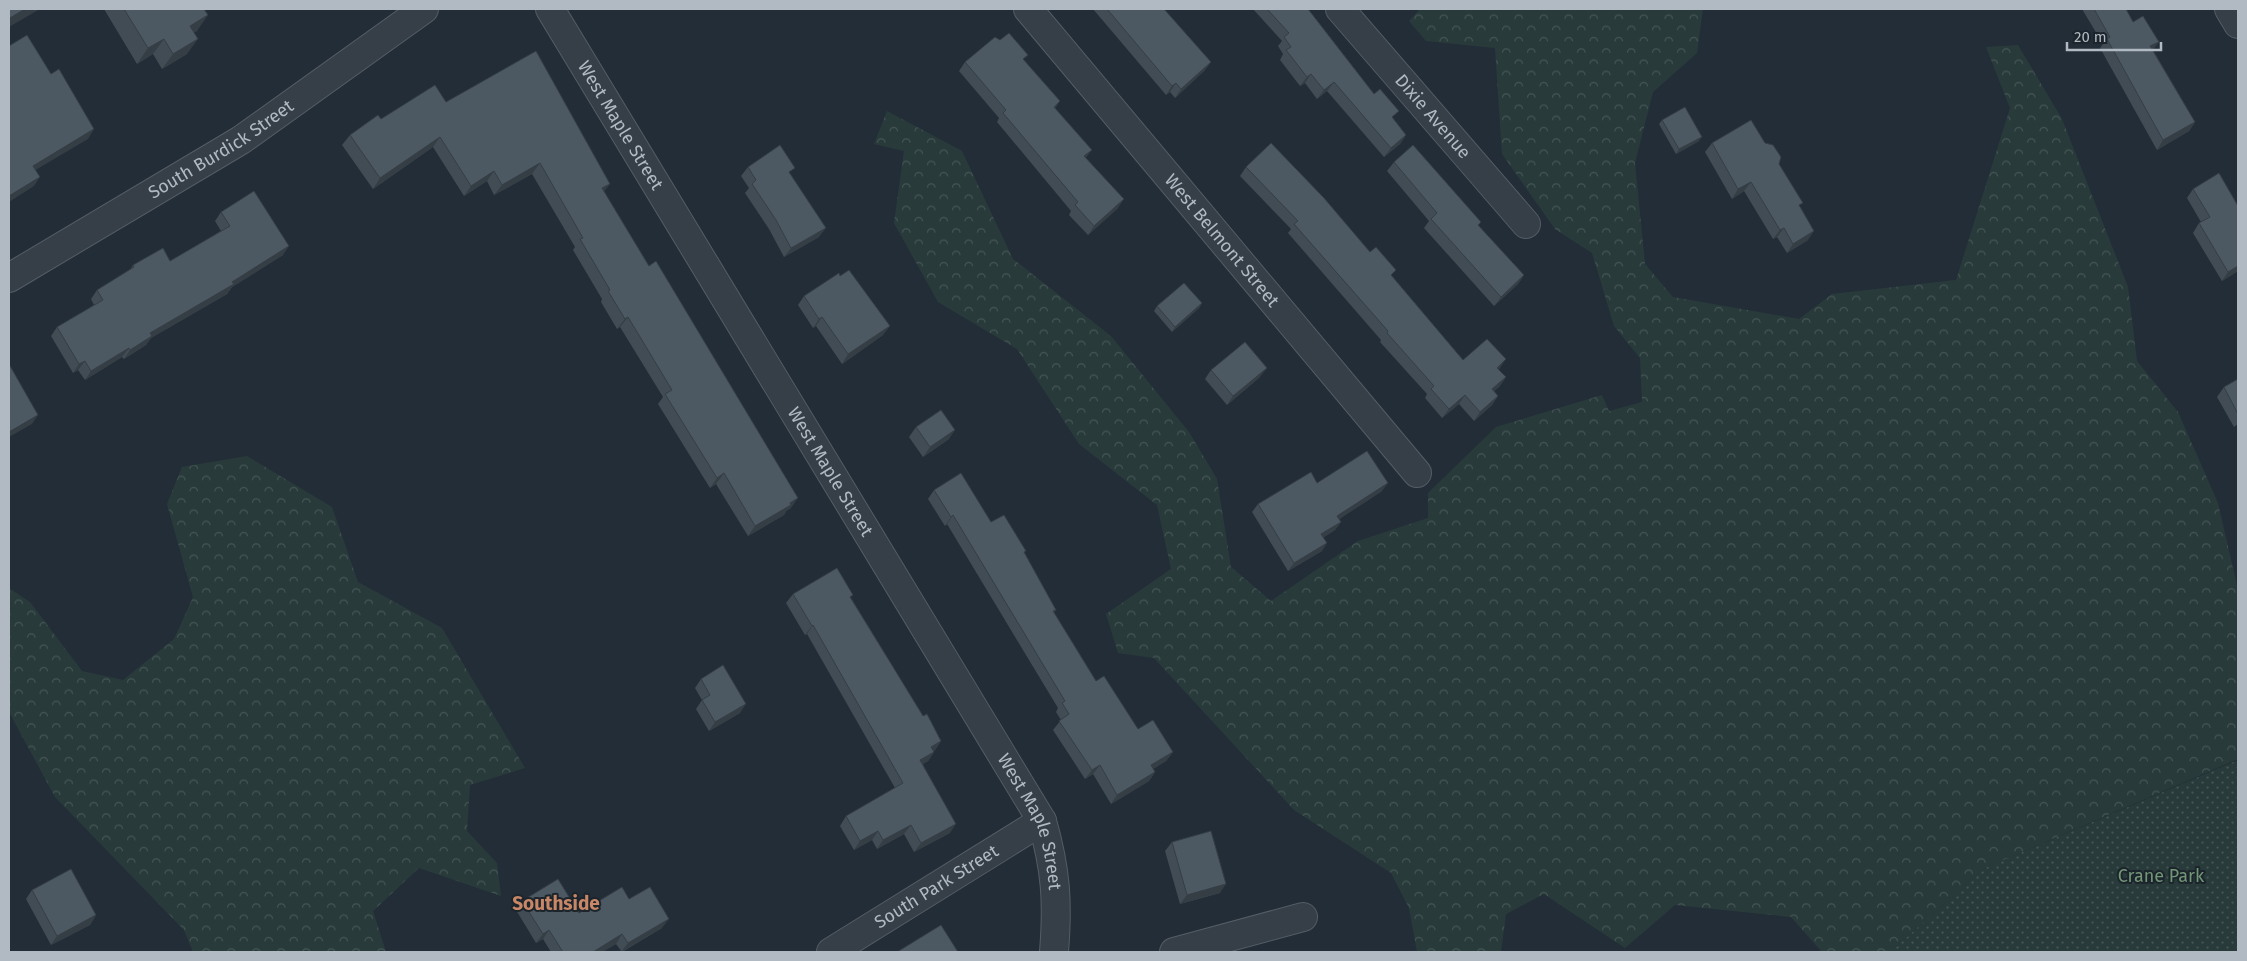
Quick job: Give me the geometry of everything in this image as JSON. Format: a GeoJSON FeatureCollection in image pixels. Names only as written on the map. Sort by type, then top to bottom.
{"type":"FeatureCollection","features":[{"type":"Feature","properties":{"kind":"street","name":"South Burdick Street"},"geometry":{"type":"LineString","coordinates":[[9,278],[241,140],[424,9]]}},
{"type":"Feature","properties":{"kind":"street","name":"West Maple Street"},"geometry":{"type":"LineString","coordinates":[[550,9],[1042,821],[1052,856],[1056,890],[1054,952]]}},
{"type":"Feature","properties":{"kind":"street","name":"West Belmont Street"},"geometry":{"type":"LineString","coordinates":[[1028,9],[1417,473]]}},
{"type":"Feature","properties":{"kind":"street","name":"Dixie Avenue"},"geometry":{"type":"LineString","coordinates":[[1340,9],[1526,224]]}},
{"type":"Feature","properties":{"kind":"street"},"geometry":{"type":"LineString","coordinates":[[2229,9],[2238,24]]}},
{"type":"Feature","properties":{"kind":"street","name":"South Park Street"},"geometry":{"type":"LineString","coordinates":[[830,952],[1042,821]]}},
{"type":"Feature","properties":{"kind":"street"},"geometry":{"type":"LineString","coordinates":[[1174,952],[1304,917]]}},
{"type":"Feature","properties":{"kind":"green space"},"geometry":{"type":"Polygon","coordinates":[[[1420,9],[1703,9],[1697,53],[1653,92],[1635,163],[1645,264],[1673,297],[1799,319],[1832,294],[1956,280],[2010,108],[1986,47],[2018,45],[2062,119],[2128,287],[2137,361],[2178,412],[2218,503],[2238,590],[2238,759],[1985,868],[1890,952],[1822,952],[1791,917],[1675,905],[1625,948],[1544,894],[1506,914],[1501,952],[1417,952],[1409,908],[1391,873],[1294,810],[1154,658],[1118,653],[1106,614],[1171,569],[1157,505],[1079,444],[1017,349],[938,302],[894,223],[904,151],[874,144],[887,111],[962,151],[1013,259],[1111,336],[1189,432],[1217,479],[1231,567],[1271,601],[1358,541],[1428,518],[1428,493],[1496,427],[1602,395],[1609,411],[1642,402],[1640,358],[1614,326],[1592,253],[1555,229],[1502,154],[1495,48],[1426,41],[1409,21],[1420,9]]]}},
{"type":"Feature","properties":{"kind":"green space"},"geometry":{"type":"Polygon","coordinates":[[[247,456],[332,507],[358,582],[442,628],[525,768],[470,785],[467,831],[497,863],[501,896],[419,868],[373,911],[386,952],[193,952],[184,930],[55,797],[9,712],[9,588],[30,602],[82,671],[123,680],[174,639],[193,597],[167,504],[182,467],[247,456]]]}},
{"type":"Feature","properties":{"kind":"green space","name":"Crane Park"},"geometry":{"type":"Polygon","coordinates":[[[2238,760],[2238,952],[1890,952],[1985,868],[2238,760]]]}},
{"type":"Feature","properties":{"kind":"building"},"geometry":{"type":"Polygon","coordinates":[[[9,9],[25,9],[10,18],[9,9]]]}},
{"type":"Feature","properties":{"kind":"building"},"geometry":{"type":"Polygon","coordinates":[[[124,9],[204,9],[208,15],[190,26],[198,39],[173,54],[164,39],[148,48],[124,9]]]}},
{"type":"Feature","properties":{"kind":"building"},"geometry":{"type":"Polygon","coordinates":[[[1107,9],[1164,9],[1211,62],[1181,89],[1176,83],[1172,86],[1107,9]]]}},
{"type":"Feature","properties":{"kind":"building"},"geometry":{"type":"Polygon","coordinates":[[[1267,9],[1308,9],[1374,94],[1380,89],[1399,111],[1392,117],[1406,135],[1391,148],[1334,82],[1324,90],[1311,74],[1307,77],[1286,50],[1291,47],[1284,37],[1289,33],[1267,9]]]}},
{"type":"Feature","properties":{"kind":"building"},"geometry":{"type":"Polygon","coordinates":[[[2094,9],[2126,9],[2133,22],[2143,16],[2159,42],[2150,46],[2195,122],[2163,140],[2107,39],[2110,37],[2094,9]]]}},
{"type":"Feature","properties":{"kind":"building"},"geometry":{"type":"Polygon","coordinates":[[[1009,33],[1028,55],[1023,59],[1060,101],[1054,107],[1092,150],[1084,156],[1124,199],[1094,226],[1075,205],[1078,202],[1003,113],[1006,110],[965,62],[995,37],[1000,40],[1009,33]]]}},
{"type":"Feature","properties":{"kind":"building"},"geometry":{"type":"Polygon","coordinates":[[[27,35],[51,74],[59,69],[94,129],[33,166],[40,177],[9,196],[9,46],[27,35]]]}},
{"type":"Feature","properties":{"kind":"building"},"geometry":{"type":"Polygon","coordinates":[[[536,51],[610,184],[602,188],[649,266],[656,261],[798,498],[790,503],[791,505],[755,526],[724,473],[717,478],[665,394],[672,390],[628,317],[625,319],[608,291],[610,290],[580,239],[583,238],[540,163],[502,185],[494,171],[471,186],[440,137],[380,178],[350,135],[378,115],[381,119],[435,85],[446,102],[536,51]]]}},
{"type":"Feature","properties":{"kind":"building"},"geometry":{"type":"Polygon","coordinates":[[[1685,107],[1702,137],[1679,149],[1662,120],[1685,107]]]}},
{"type":"Feature","properties":{"kind":"building"},"geometry":{"type":"Polygon","coordinates":[[[1751,120],[1765,143],[1773,145],[1781,157],[1779,164],[1803,203],[1799,205],[1814,231],[1793,244],[1784,228],[1780,230],[1751,182],[1738,189],[1712,143],[1751,120]]]}},
{"type":"Feature","properties":{"kind":"building"},"geometry":{"type":"Polygon","coordinates":[[[1271,143],[1324,198],[1370,252],[1376,247],[1396,270],[1391,275],[1463,360],[1487,339],[1506,359],[1497,368],[1506,377],[1492,389],[1498,396],[1480,412],[1465,395],[1449,409],[1431,389],[1434,386],[1387,333],[1388,331],[1294,224],[1298,221],[1246,167],[1271,143]]]}},
{"type":"Feature","properties":{"kind":"building"},"geometry":{"type":"Polygon","coordinates":[[[780,145],[795,168],[789,172],[826,228],[791,248],[776,220],[752,184],[756,180],[748,167],[780,145]]]}},
{"type":"Feature","properties":{"kind":"building"},"geometry":{"type":"Polygon","coordinates":[[[1413,145],[1481,222],[1478,225],[1524,275],[1501,297],[1431,219],[1437,213],[1394,162],[1413,145]]]}},
{"type":"Feature","properties":{"kind":"building"},"geometry":{"type":"Polygon","coordinates":[[[2219,173],[2238,206],[2238,266],[2228,272],[2199,223],[2210,217],[2193,189],[2219,173]]]}},
{"type":"Feature","properties":{"kind":"building"},"geometry":{"type":"Polygon","coordinates":[[[254,191],[289,246],[232,282],[234,284],[150,333],[152,336],[130,350],[129,348],[91,371],[85,361],[79,364],[57,327],[103,300],[97,290],[134,267],[133,265],[163,248],[170,261],[230,226],[221,212],[254,191]]]}},
{"type":"Feature","properties":{"kind":"building"},"geometry":{"type":"Polygon","coordinates":[[[849,270],[890,326],[848,354],[822,317],[819,319],[804,296],[839,273],[840,276],[849,270]]]}},
{"type":"Feature","properties":{"kind":"building"},"geometry":{"type":"Polygon","coordinates":[[[1184,283],[1202,303],[1175,327],[1157,306],[1184,283]]]}},
{"type":"Feature","properties":{"kind":"building"},"geometry":{"type":"Polygon","coordinates":[[[1245,342],[1267,368],[1233,396],[1211,370],[1245,342]]]}},
{"type":"Feature","properties":{"kind":"building"},"geometry":{"type":"Polygon","coordinates":[[[9,364],[38,415],[9,432],[9,364]]]}},
{"type":"Feature","properties":{"kind":"building"},"geometry":{"type":"Polygon","coordinates":[[[2238,379],[2238,414],[2224,387],[2238,379]]]}},
{"type":"Feature","properties":{"kind":"building"},"geometry":{"type":"Polygon","coordinates":[[[941,410],[955,430],[930,447],[916,427],[941,410]]]}},
{"type":"Feature","properties":{"kind":"building"},"geometry":{"type":"Polygon","coordinates":[[[1367,451],[1388,483],[1337,516],[1341,522],[1321,534],[1327,543],[1294,563],[1258,504],[1311,472],[1317,483],[1367,451]]]}},
{"type":"Feature","properties":{"kind":"building"},"geometry":{"type":"Polygon","coordinates":[[[961,473],[991,522],[1004,515],[1026,551],[1024,552],[1056,610],[1053,611],[1096,681],[1104,676],[1138,729],[1153,720],[1173,752],[1151,765],[1155,772],[1117,795],[1100,765],[1092,770],[1059,721],[1069,714],[1062,703],[1065,701],[953,515],[951,517],[934,490],[961,473]]]}},
{"type":"Feature","properties":{"kind":"building"},"geometry":{"type":"Polygon","coordinates":[[[837,568],[853,595],[850,597],[923,716],[927,714],[941,741],[931,747],[934,752],[920,760],[956,824],[921,843],[911,825],[883,840],[878,831],[860,841],[846,816],[903,783],[813,625],[793,594],[837,568]]]}},
{"type":"Feature","properties":{"kind":"building"},"geometry":{"type":"Polygon","coordinates":[[[723,665],[746,704],[715,722],[702,700],[710,695],[701,679],[723,665]]]}},
{"type":"Feature","properties":{"kind":"building"},"geometry":{"type":"Polygon","coordinates":[[[1211,831],[1226,884],[1187,895],[1172,842],[1211,831]]]}},
{"type":"Feature","properties":{"kind":"building"},"geometry":{"type":"Polygon","coordinates":[[[71,869],[96,915],[57,936],[32,890],[71,869]]]}},
{"type":"Feature","properties":{"kind":"building"},"geometry":{"type":"Polygon","coordinates":[[[558,879],[579,913],[622,887],[629,899],[650,887],[669,919],[628,943],[622,934],[593,952],[563,952],[549,930],[543,934],[522,901],[558,879]]]}},
{"type":"Feature","properties":{"kind":"building"},"geometry":{"type":"Polygon","coordinates":[[[941,925],[958,952],[897,952],[941,925]]]}},
{"type":"Feature","properties":{"kind":"district","name":"Southside"},"geometry":{"type":"Point","coordinates":[556,903]}}]}
